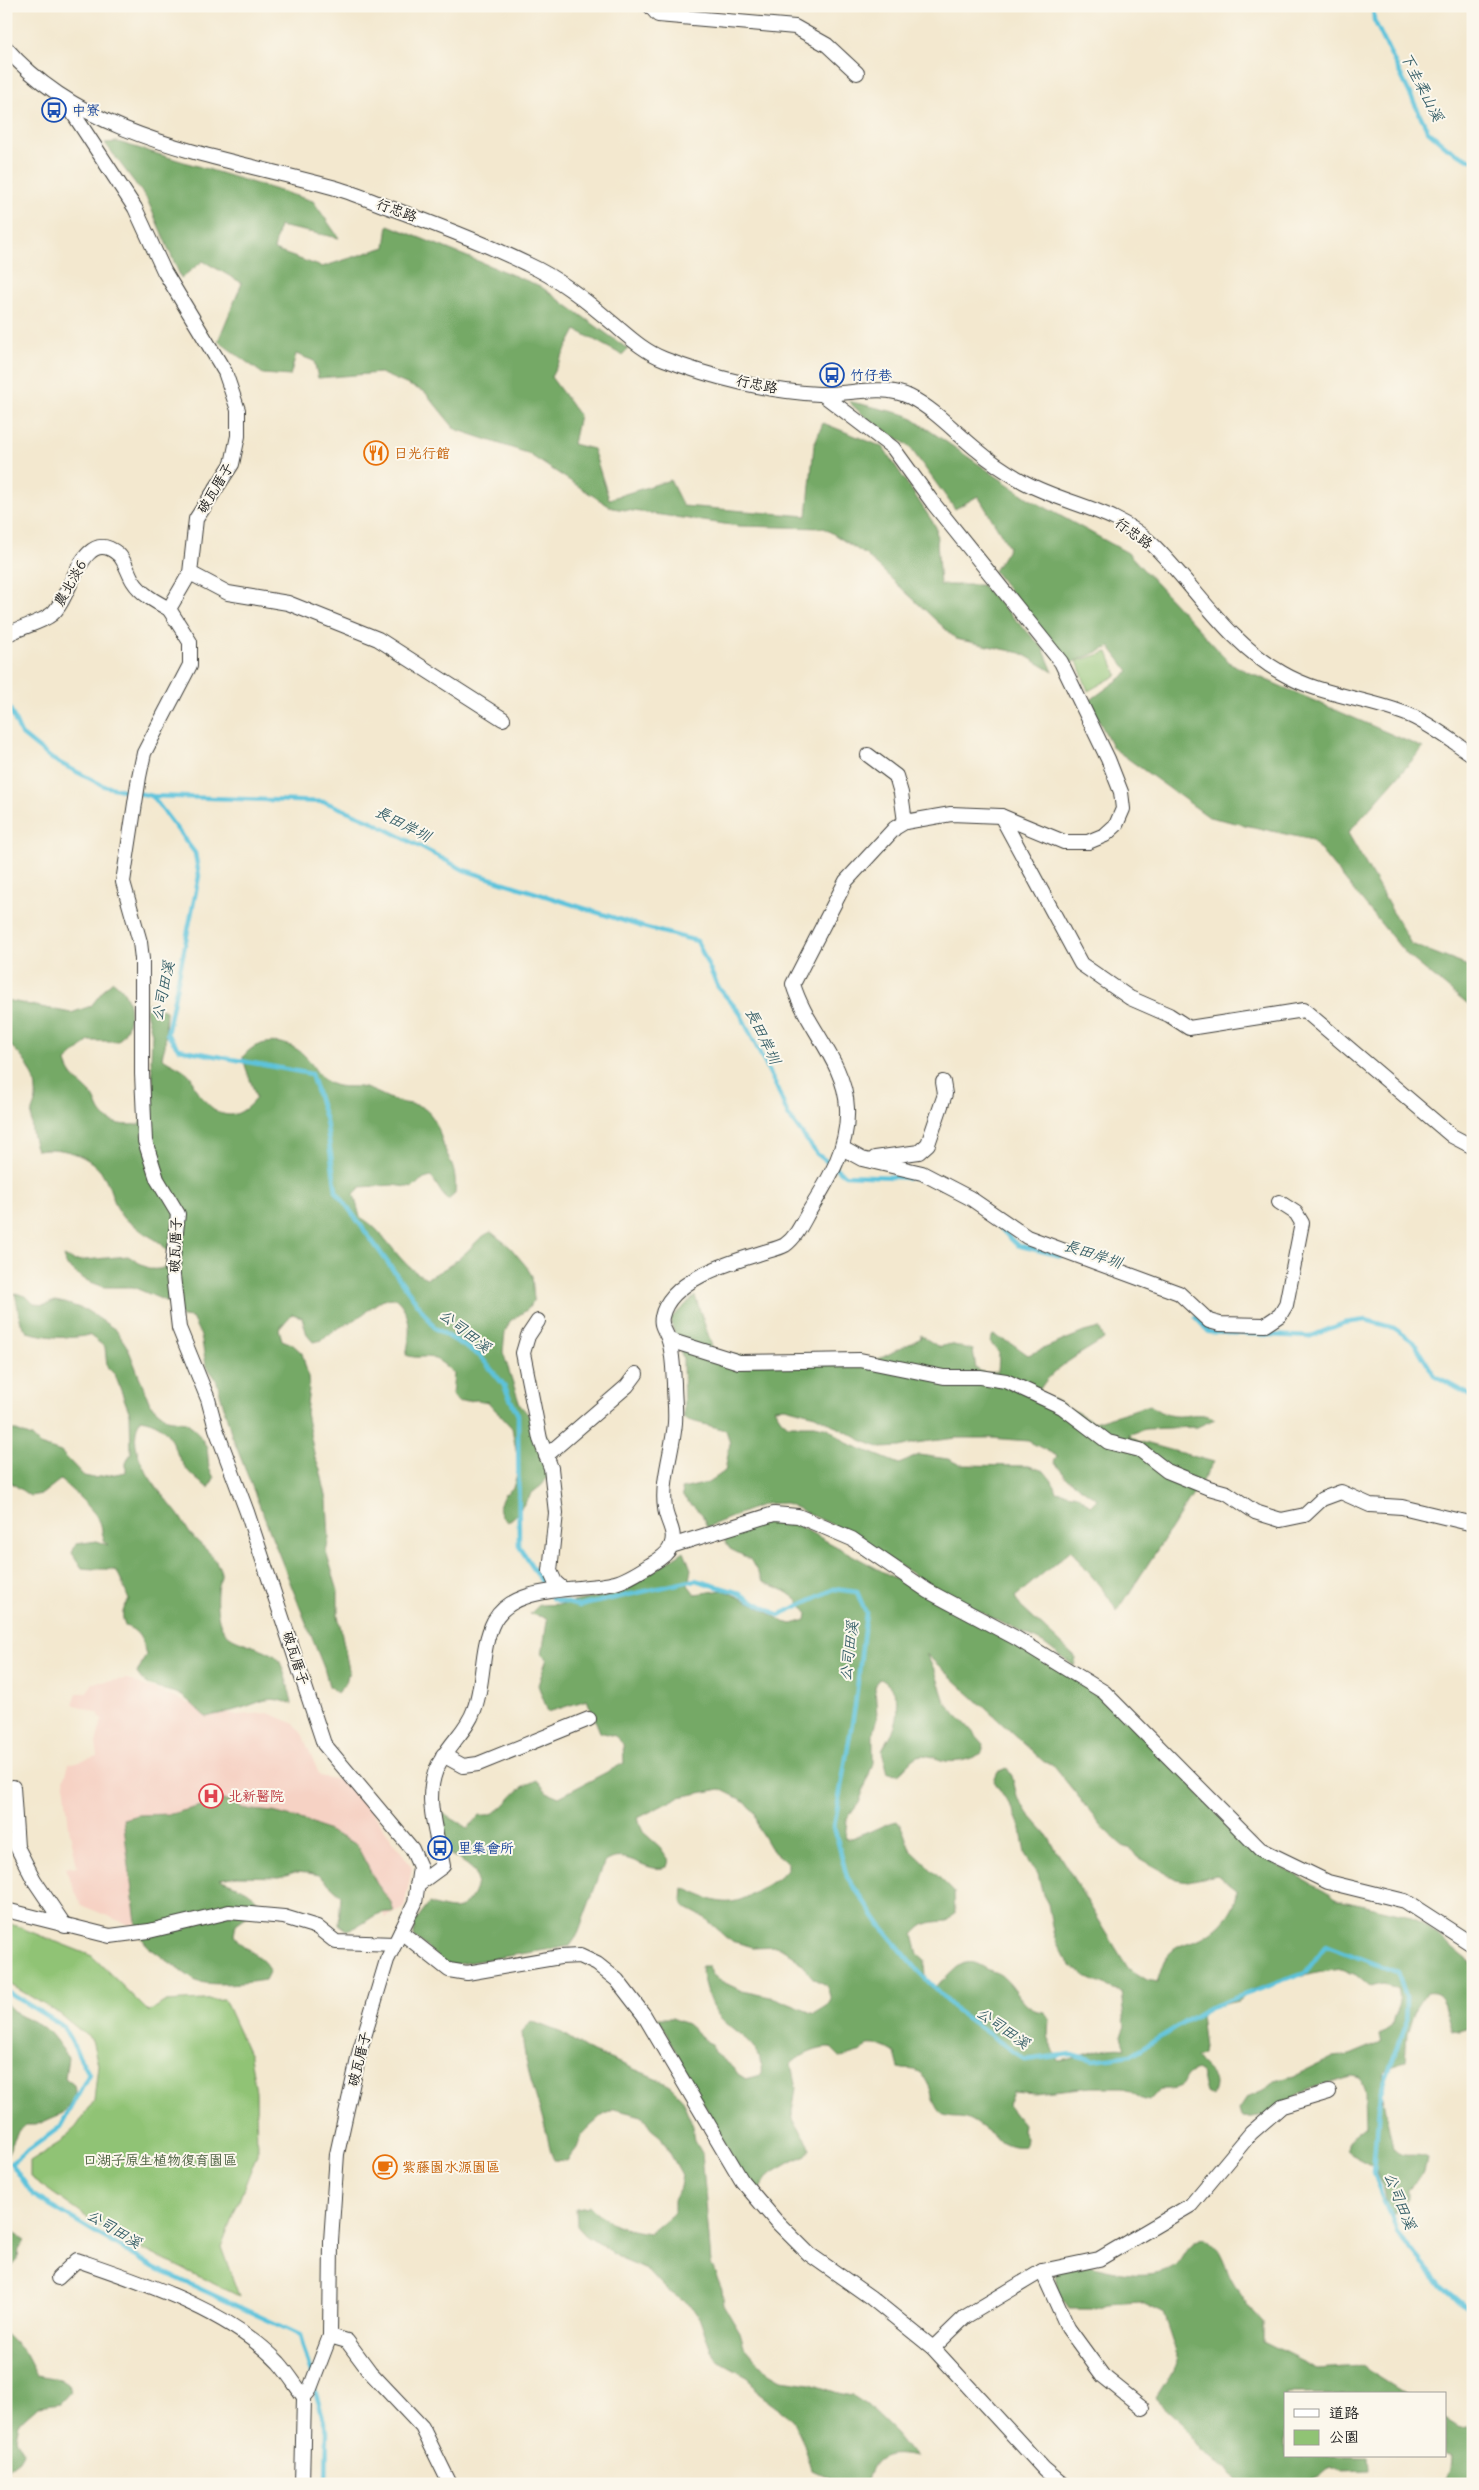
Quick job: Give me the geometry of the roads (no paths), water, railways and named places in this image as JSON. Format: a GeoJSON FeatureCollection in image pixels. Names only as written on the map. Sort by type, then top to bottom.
{"type":"FeatureCollection","features":[{"type":"Feature","properties":{"kind":"street"},"geometry":{"type":"LineString","coordinates":[[650,6],[658,15],[795,27],[827,45],[857,73]]}},
{"type":"Feature","properties":{"kind":"street","name":"行忠路"},"geometry":{"type":"LineString","coordinates":[[6,48],[15,59],[65,101],[150,137],[223,160],[337,188],[435,224],[531,265],[565,285],[638,344],[661,358],[773,389],[822,394],[895,391],[913,399],[981,454],[1027,483],[1105,513],[1133,528],[1152,544],[1227,631],[1283,674],[1321,690],[1407,714],[1430,726],[1473,755]]}},
{"type":"Feature","properties":{"kind":"street","name":"破瓦厝子"},"geometry":{"type":"LineString","coordinates":[[65,101],[135,208],[164,271],[225,372],[238,410],[238,436],[232,464],[196,519],[190,573],[169,609],[190,642],[190,665],[144,753],[124,882],[140,942],[142,959],[142,1065],[145,1141],[157,1179],[178,1214],[172,1267],[179,1328],[208,1399],[216,1429],[247,1512],[324,1744],[412,1849],[420,1867],[415,1902],[387,1960],[360,2050],[337,2154],[331,2241],[330,2336],[307,2394],[302,2484]]}},
{"type":"Feature","properties":{"kind":"street"},"geometry":{"type":"LineString","coordinates":[[671,1546],[673,1531],[665,1508],[675,1421],[674,1379],[669,1340],[662,1326],[662,1316],[668,1304],[681,1289],[714,1268],[784,1246],[795,1235],[831,1176],[845,1139],[847,1108],[842,1083],[832,1056],[813,1027],[793,984],[846,881],[895,828],[905,822],[951,814],[1001,816],[1064,842],[1088,842],[1105,835],[1116,825],[1123,810],[1121,792],[1061,662],[933,503],[892,448],[822,394]]}},
{"type":"Feature","properties":{"kind":"street","name":"農北淡6"},"geometry":{"type":"LineString","coordinates":[[6,635],[18,628],[51,615],[61,603],[84,557],[95,548],[108,548],[119,555],[134,583],[150,598],[169,609]]}},
{"type":"Feature","properties":{"kind":"street"},"geometry":{"type":"LineString","coordinates":[[190,573],[228,593],[288,603],[378,639],[503,719]]}},
{"type":"Feature","properties":{"kind":"street"},"geometry":{"type":"LineString","coordinates":[[868,755],[896,776],[901,793],[905,822]]}},
{"type":"Feature","properties":{"kind":"street"},"geometry":{"type":"LineString","coordinates":[[1001,816],[1080,964],[1130,998],[1169,1015],[1189,1028],[1304,1010],[1452,1136],[1473,1147]]}},
{"type":"Feature","properties":{"kind":"street"},"geometry":{"type":"LineString","coordinates":[[862,1159],[919,1152],[928,1144],[945,1094],[942,1082]]}},
{"type":"Feature","properties":{"kind":"street"},"geometry":{"type":"LineString","coordinates":[[840,1152],[862,1159],[922,1172],[970,1198],[1027,1237],[1180,1293],[1209,1321],[1220,1324],[1265,1325],[1280,1315],[1286,1306],[1302,1223],[1296,1213],[1279,1202]]}},
{"type":"Feature","properties":{"kind":"street"},"geometry":{"type":"LineString","coordinates":[[538,1321],[528,1336],[523,1353],[540,1439],[550,1468],[556,1513],[550,1571],[560,1588]]}},
{"type":"Feature","properties":{"kind":"street"},"geometry":{"type":"LineString","coordinates":[[669,1340],[739,1362],[860,1360],[944,1377],[980,1377],[1006,1381],[1062,1406],[1108,1442],[1140,1450],[1167,1471],[1209,1488],[1228,1492],[1255,1512],[1281,1520],[1305,1515],[1322,1498],[1341,1492],[1370,1505],[1402,1507],[1473,1524]]}},
{"type":"Feature","properties":{"kind":"street"},"geometry":{"type":"LineString","coordinates":[[546,1456],[627,1386],[636,1374]]}},
{"type":"Feature","properties":{"kind":"street"},"geometry":{"type":"LineString","coordinates":[[417,1885],[443,1866],[429,1791],[435,1771],[443,1755],[468,1724],[475,1708],[486,1648],[495,1620],[503,1611],[522,1598],[560,1588],[616,1583],[659,1560],[671,1546],[774,1514],[798,1516],[852,1539],[928,1591],[1016,1638],[1104,1692],[1260,1849],[1328,1882],[1405,1901],[1473,1945]]}},
{"type":"Feature","properties":{"kind":"street"},"geometry":{"type":"LineString","coordinates":[[443,1755],[463,1766],[478,1764],[590,1719]]}},
{"type":"Feature","properties":{"kind":"street"},"geometry":{"type":"LineString","coordinates":[[13,1787],[17,1847],[34,1880],[65,1926]]}},
{"type":"Feature","properties":{"kind":"street"},"geometry":{"type":"LineString","coordinates":[[6,1910],[110,1936],[149,1931],[229,1912],[284,1917],[318,1927],[336,1942],[398,1938],[449,1970],[467,1973],[580,1956],[597,1964],[617,1980],[644,2015],[742,2181],[776,2221],[809,2254],[870,2297],[933,2348],[1044,2469],[1062,2484]]}},
{"type":"Feature","properties":{"kind":"street"},"geometry":{"type":"LineString","coordinates":[[933,2348],[965,2317],[1042,2272],[1098,2259],[1191,2205],[1251,2133],[1282,2106],[1329,2092]]}},
{"type":"Feature","properties":{"kind":"street"},"geometry":{"type":"LineString","coordinates":[[58,2278],[77,2260],[169,2292],[242,2333],[279,2363],[307,2394]]}},
{"type":"Feature","properties":{"kind":"street"},"geometry":{"type":"LineString","coordinates":[[1042,2272],[1068,2328],[1103,2376],[1143,2408]]}},
{"type":"Feature","properties":{"kind":"street"},"geometry":{"type":"LineString","coordinates":[[330,2336],[347,2341],[370,2372],[422,2427],[450,2484]]}},
{"type":"Feature","properties":{"kind":"waterway","name":"下圭柔山溪"},"geometry":{"type":"LineString","coordinates":[[1373,6],[1374,20],[1428,131],[1449,149],[1473,161]]}},
{"type":"Feature","properties":{"kind":"waterway","name":"長田岸圳"},"geometry":{"type":"LineString","coordinates":[[6,700],[21,734],[52,759],[104,786],[152,796],[325,802],[369,820],[464,870],[643,927],[697,941],[718,987],[740,1013],[777,1088],[788,1115],[817,1154],[845,1175],[917,1178]]}},
{"type":"Feature","properties":{"kind":"waterway","name":"公司田溪"},"geometry":{"type":"LineString","coordinates":[[152,796],[195,853],[199,876],[167,1034],[179,1049],[311,1074],[326,1121],[336,1191],[435,1328],[480,1356],[503,1384],[518,1415],[519,1546],[553,1599],[579,1606],[695,1580],[736,1592],[779,1615],[834,1589],[857,1592],[866,1613],[855,1706],[834,1827],[847,1877],[881,1926],[919,1972],[957,2011],[1025,2060],[1072,2054],[1093,2060],[1131,2055],[1208,2008],[1305,1973],[1326,1945],[1398,1973],[1406,1997],[1405,2028],[1380,2093],[1374,2173],[1398,2234],[1442,2287],[1473,2313]]}},
{"type":"Feature","properties":{"kind":"waterway","name":"長田岸圳"},"geometry":{"type":"LineString","coordinates":[[993,1221],[1017,1245],[1061,1256]]}},
{"type":"Feature","properties":{"kind":"waterway","name":"長田岸圳"},"geometry":{"type":"LineString","coordinates":[[1196,1318],[1209,1332],[1309,1337],[1344,1323],[1366,1320],[1394,1328],[1414,1342],[1434,1375],[1473,1397]]}},
{"type":"Feature","properties":{"kind":"waterway","name":"公司田溪"},"geometry":{"type":"LineString","coordinates":[[6,1991],[63,2026],[89,2074],[60,2127],[11,2163],[33,2195],[155,2268],[300,2335],[311,2375]]}},
{"type":"Feature","properties":{"kind":"waterway","name":"公司田溪"},"geometry":{"type":"LineString","coordinates":[[314,2387],[327,2431],[326,2484]]}},
{"type":"Feature","properties":{"kind":"place","name":"中寮"},"geometry":{"type":"Point","coordinates":[54,110]}},
{"type":"Feature","properties":{"kind":"place","name":"竹仔巷"},"geometry":{"type":"Point","coordinates":[832,375]}},
{"type":"Feature","properties":{"kind":"place","name":"日光行館"},"geometry":{"type":"Point","coordinates":[376,453]}},
{"type":"Feature","properties":{"kind":"place","name":"北新醫院"},"geometry":{"type":"Point","coordinates":[211,1796]}},
{"type":"Feature","properties":{"kind":"place","name":"里集會所"},"geometry":{"type":"Point","coordinates":[440,1848]}},
{"type":"Feature","properties":{"kind":"place","name":"紫藤園水源園區"},"geometry":{"type":"Point","coordinates":[385,2167]}},
{"type":"Feature","properties":{"kind":"park label","name":"口湖子原生植物復育園區"},"geometry":{"type":"Point","coordinates":[160,2160]}}]}
